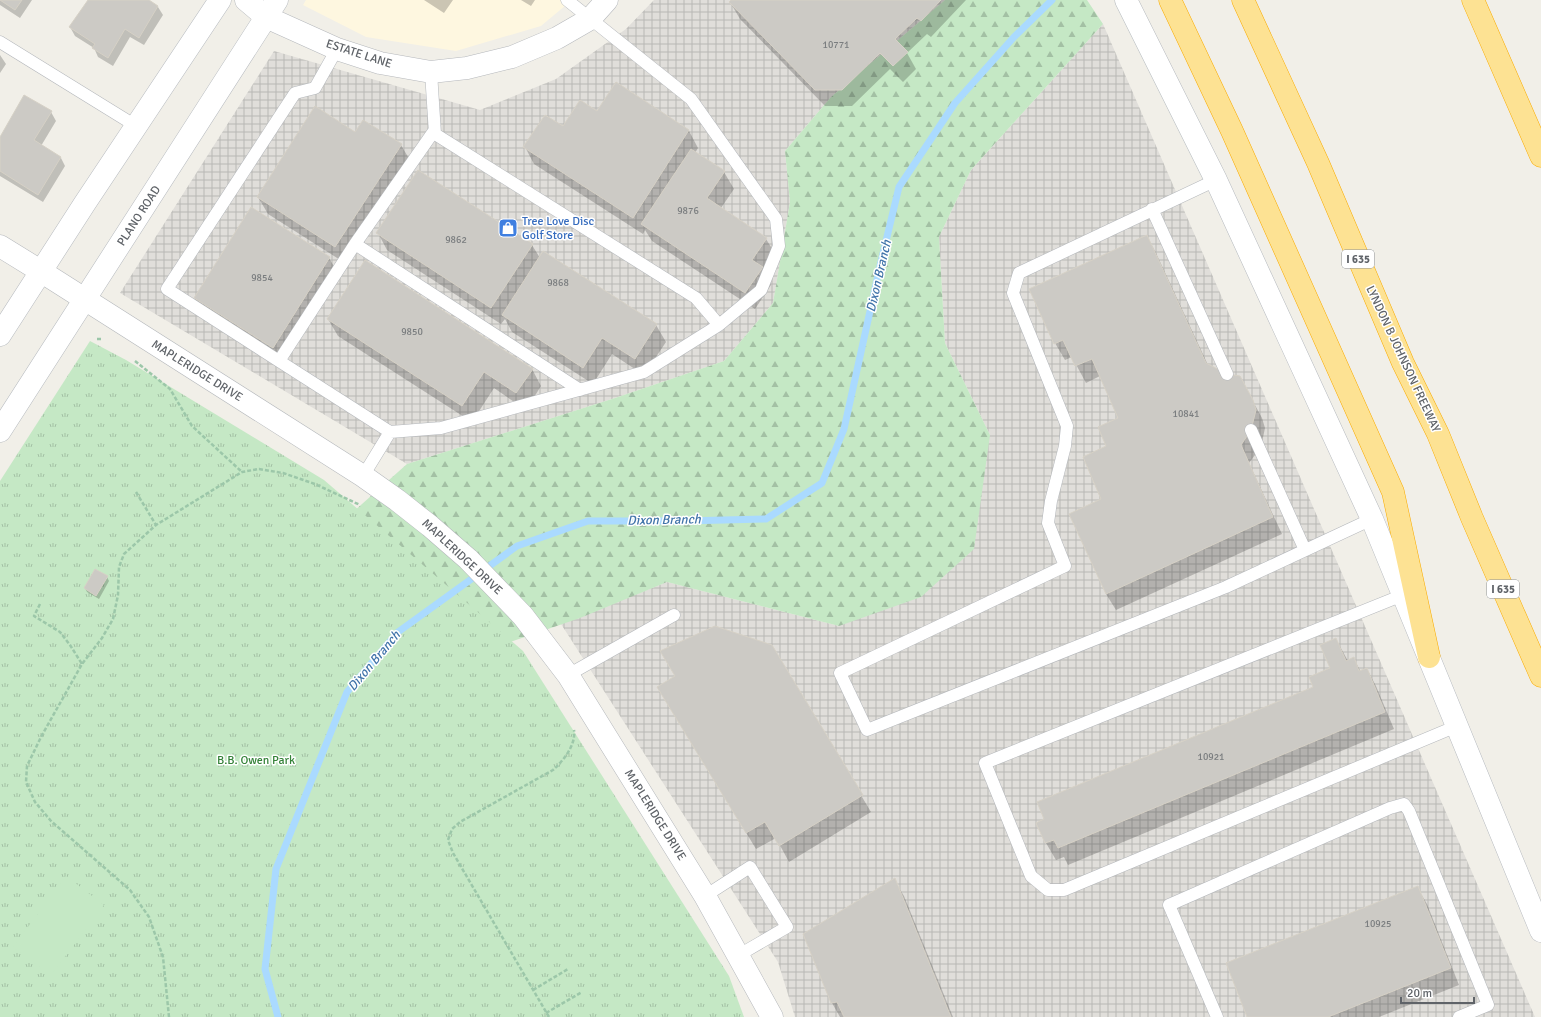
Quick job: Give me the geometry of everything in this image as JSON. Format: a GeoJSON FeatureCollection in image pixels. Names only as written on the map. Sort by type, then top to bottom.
{"type":"FeatureCollection","features":[{"type":"Feature","properties":{"kind":"highway"},"geometry":{"type":"LineString","coordinates":[[1170,0],[1232,131],[1392,492],[1428,658]]}},
{"type":"Feature","properties":{"kind":"highway","name":"LYNDON B JOHNSON FREEWAY"},"geometry":{"type":"LineString","coordinates":[[1243,0],[1318,163],[1403,363],[1438,434],[1472,518],[1541,676]]}},
{"type":"Feature","properties":{"kind":"highway"},"geometry":{"type":"LineString","coordinates":[[1473,0],[1541,156]]}},
{"type":"Feature","properties":{"kind":"main road"},"geometry":{"type":"LineString","coordinates":[[0,335],[220,0]]}},
{"type":"Feature","properties":{"kind":"main road","name":"ESTATE LANE"},"geometry":{"type":"LineString","coordinates":[[246,0],[272,9],[337,49],[380,63],[431,72],[467,68],[512,57],[557,38],[590,19],[607,0]]}},
{"type":"Feature","properties":{"kind":"main road"},"geometry":{"type":"LineString","coordinates":[[1128,4],[1216,180],[1372,519],[1541,931]]}},
{"type":"Feature","properties":{"kind":"main road","name":"PLANO ROAD"},"geometry":{"type":"LineString","coordinates":[[0,431],[272,9]]}},
{"type":"Feature","properties":{"kind":"main road","name":"MAPLERIDGE DRIVE"},"geometry":{"type":"LineString","coordinates":[[0,246],[363,476],[430,526],[468,559],[523,616],[568,675],[705,896],[772,1017]]}},
{"type":"Feature","properties":{"kind":"lane"},"geometry":{"type":"LineString","coordinates":[[337,49],[315,88],[295,93],[167,289],[390,432],[440,428],[644,372],[719,325],[761,290],[779,246],[776,219],[691,99],[567,0]]}},
{"type":"Feature","properties":{"kind":"lane"},"geometry":{"type":"LineString","coordinates":[[0,42],[136,126]]}},
{"type":"Feature","properties":{"kind":"lane"},"geometry":{"type":"LineString","coordinates":[[431,72],[435,134],[696,298],[719,325]]}},
{"type":"Feature","properties":{"kind":"lane"},"geometry":{"type":"LineString","coordinates":[[279,360],[355,244],[434,131]]}},
{"type":"Feature","properties":{"kind":"lane"},"geometry":{"type":"LineString","coordinates":[[1216,180],[1019,273],[1013,293],[1067,426],[1065,446],[1051,502],[1048,523],[1065,566],[840,673],[867,730],[1226,587],[1372,519]]}},
{"type":"Feature","properties":{"kind":"lane"},"geometry":{"type":"LineString","coordinates":[[1152,209],[1227,374]]}},
{"type":"Feature","properties":{"kind":"lane"},"geometry":{"type":"LineString","coordinates":[[355,244],[580,390]]}},
{"type":"Feature","properties":{"kind":"lane"},"geometry":{"type":"LineString","coordinates":[[1252,430],[1305,550]]}},
{"type":"Feature","properties":{"kind":"lane"},"geometry":{"type":"LineString","coordinates":[[363,476],[390,432]]}},
{"type":"Feature","properties":{"kind":"lane"},"geometry":{"type":"LineString","coordinates":[[1403,595],[985,763],[1028,869],[1031,876],[1048,890],[1064,890],[1457,726]]}},
{"type":"Feature","properties":{"kind":"lane"},"geometry":{"type":"LineString","coordinates":[[568,675],[674,615]]}},
{"type":"Feature","properties":{"kind":"lane"},"geometry":{"type":"LineString","coordinates":[[1217,1017],[1169,905],[1390,808],[1404,804],[1412,818],[1488,1005],[1459,1017]]}},
{"type":"Feature","properties":{"kind":"lane"},"geometry":{"type":"LineString","coordinates":[[705,896],[750,867],[787,927],[739,955]]}},
{"type":"Feature","properties":{"kind":"path"},"geometry":{"type":"LineString","coordinates":[[97,339],[106,340]]}},
{"type":"Feature","properties":{"kind":"path"},"geometry":{"type":"LineString","coordinates":[[133,360],[170,390],[192,426],[242,472]]}},
{"type":"Feature","properties":{"kind":"path"},"geometry":{"type":"LineString","coordinates":[[169,1017],[163,957],[148,917],[130,890],[51,821],[35,802],[26,782],[27,766],[71,682],[82,664],[102,638],[113,619],[118,595],[119,567],[124,554],[156,525],[242,472],[259,469],[283,473],[315,484],[364,507]]}},
{"type":"Feature","properties":{"kind":"path"},"geometry":{"type":"LineString","coordinates":[[136,492],[156,525]]}},
{"type":"Feature","properties":{"kind":"path"},"geometry":{"type":"LineString","coordinates":[[40,604],[34,616],[60,632],[82,664]]}},
{"type":"Feature","properties":{"kind":"path"},"geometry":{"type":"LineString","coordinates":[[549,1017],[453,853],[448,840],[452,829],[460,822],[553,770],[563,761],[575,737],[573,725]]}},
{"type":"Feature","properties":{"kind":"path"},"geometry":{"type":"LineString","coordinates":[[533,990],[568,969]]}},
{"type":"Feature","properties":{"kind":"path"},"geometry":{"type":"LineString","coordinates":[[546,1012],[582,992]]}},
{"type":"Feature","properties":{"kind":"shaded area"},"geometry":{"type":"Polygon","coordinates":[[[306,0],[572,0],[541,26],[456,51],[366,37],[303,5],[306,0]]]}},
{"type":"Feature","properties":{"kind":"shaded area"},"geometry":{"type":"Polygon","coordinates":[[[654,0],[945,0],[831,97],[785,151],[790,202],[773,303],[724,361],[615,398],[407,464],[120,293],[274,51],[480,110],[556,79],[626,29],[654,0]]]}},
{"type":"Feature","properties":{"kind":"shaded area"},"geometry":{"type":"Polygon","coordinates":[[[1103,24],[1535,1017],[795,1017],[778,962],[561,624],[667,582],[839,626],[990,435],[945,343],[939,237],[971,170],[1103,24]]]}},
{"type":"Feature","properties":{"kind":"green space"},"geometry":{"type":"Polygon","coordinates":[[[945,0],[1087,0],[1103,24],[971,170],[939,237],[945,343],[990,435],[974,549],[921,597],[839,626],[667,582],[580,618],[478,653],[0,618],[335,528],[407,464],[615,398],[724,361],[773,303],[790,202],[785,151],[831,97],[945,0]]]}},
{"type":"Feature","properties":{"kind":"green space","name":"B.B. Owen Park"},"geometry":{"type":"Polygon","coordinates":[[[90,341],[126,360],[324,480],[523,651],[729,976],[744,1017],[0,1017],[0,481],[90,341]]]}},
{"type":"Feature","properties":{"kind":"green space"},"geometry":{"type":"Polygon","coordinates":[[[66,876],[104,905],[51,975],[13,947],[66,876]]]}},
{"type":"Feature","properties":{"kind":"building"},"geometry":{"type":"Polygon","coordinates":[[[0,0],[22,0],[15,10],[0,0]]]}},
{"type":"Feature","properties":{"kind":"building"},"geometry":{"type":"Polygon","coordinates":[[[88,0],[149,0],[158,6],[139,38],[125,29],[108,58],[92,48],[95,44],[69,27],[88,0]]]}},
{"type":"Feature","properties":{"kind":"building"},"geometry":{"type":"Polygon","coordinates":[[[731,0],[941,0],[921,21],[917,18],[895,39],[908,52],[893,66],[880,53],[842,90],[815,90],[729,2],[731,0]]]}},
{"type":"Feature","properties":{"kind":"building"},"geometry":{"type":"Polygon","coordinates":[[[616,82],[689,130],[633,218],[523,147],[545,115],[563,126],[580,100],[597,111],[616,82]]]}},
{"type":"Feature","properties":{"kind":"building"},"geometry":{"type":"Polygon","coordinates":[[[24,95],[52,111],[34,140],[61,157],[38,195],[0,171],[0,137],[24,95]]]}},
{"type":"Feature","properties":{"kind":"building"},"geometry":{"type":"Polygon","coordinates":[[[315,106],[355,132],[363,120],[402,144],[335,247],[257,197],[315,106]]]}},
{"type":"Feature","properties":{"kind":"building"},"geometry":{"type":"Polygon","coordinates":[[[691,149],[725,171],[707,198],[767,238],[752,260],[763,267],[745,293],[641,224],[691,149]]]}},
{"type":"Feature","properties":{"kind":"building"},"geometry":{"type":"Polygon","coordinates":[[[418,170],[533,244],[491,308],[376,233],[418,170]]]}},
{"type":"Feature","properties":{"kind":"building"},"geometry":{"type":"Polygon","coordinates":[[[251,207],[330,257],[273,348],[194,298],[251,207]]]}},
{"type":"Feature","properties":{"kind":"building"},"geometry":{"type":"Polygon","coordinates":[[[1147,235],[1206,363],[1227,374],[1240,376],[1253,400],[1256,410],[1251,430],[1241,445],[1273,517],[1106,594],[1069,514],[1101,499],[1083,457],[1106,446],[1098,427],[1118,418],[1092,359],[1075,366],[1063,340],[1054,344],[1029,289],[1147,235]]]}},
{"type":"Feature","properties":{"kind":"building"},"geometry":{"type":"Polygon","coordinates":[[[543,251],[657,324],[635,359],[602,338],[583,368],[502,315],[543,251]]]}},
{"type":"Feature","properties":{"kind":"building"},"geometry":{"type":"Polygon","coordinates":[[[365,260],[533,369],[516,393],[484,372],[462,406],[327,319],[365,260]]]}},
{"type":"Feature","properties":{"kind":"building"},"geometry":{"type":"Polygon","coordinates":[[[95,569],[108,576],[96,596],[84,588],[95,569]]]}},
{"type":"Feature","properties":{"kind":"building"},"geometry":{"type":"Polygon","coordinates":[[[715,626],[772,645],[863,795],[779,846],[765,822],[746,833],[657,687],[675,676],[660,651],[715,626]]]}},
{"type":"Feature","properties":{"kind":"building"},"geometry":{"type":"Polygon","coordinates":[[[1336,638],[1346,661],[1354,657],[1359,671],[1367,668],[1385,712],[1058,848],[1054,840],[1045,843],[1036,823],[1044,819],[1037,802],[1313,687],[1309,677],[1330,668],[1320,645],[1336,638]]]}},
{"type":"Feature","properties":{"kind":"building"},"geometry":{"type":"Polygon","coordinates":[[[895,878],[951,1017],[844,1017],[837,1002],[831,1003],[803,934],[895,878]]]}},
{"type":"Feature","properties":{"kind":"building"},"geometry":{"type":"Polygon","coordinates":[[[1418,886],[1451,968],[1328,1017],[1247,1017],[1226,963],[1418,886]]]}},
{"type":"Feature","properties":{"kind":"waterway","name":"Dixon Branch"},"geometry":{"type":"LineString","coordinates":[[278,1017],[265,969],[276,869],[347,692],[398,632],[517,546],[588,521],[766,519],[822,483],[844,429],[899,187],[955,103],[1014,37],[1052,0]]}},
{"type":"Feature","properties":{"kind":"place","name":"Tree Love Disc Golf Store"},"geometry":{"type":"Point","coordinates":[508,228]}}]}
